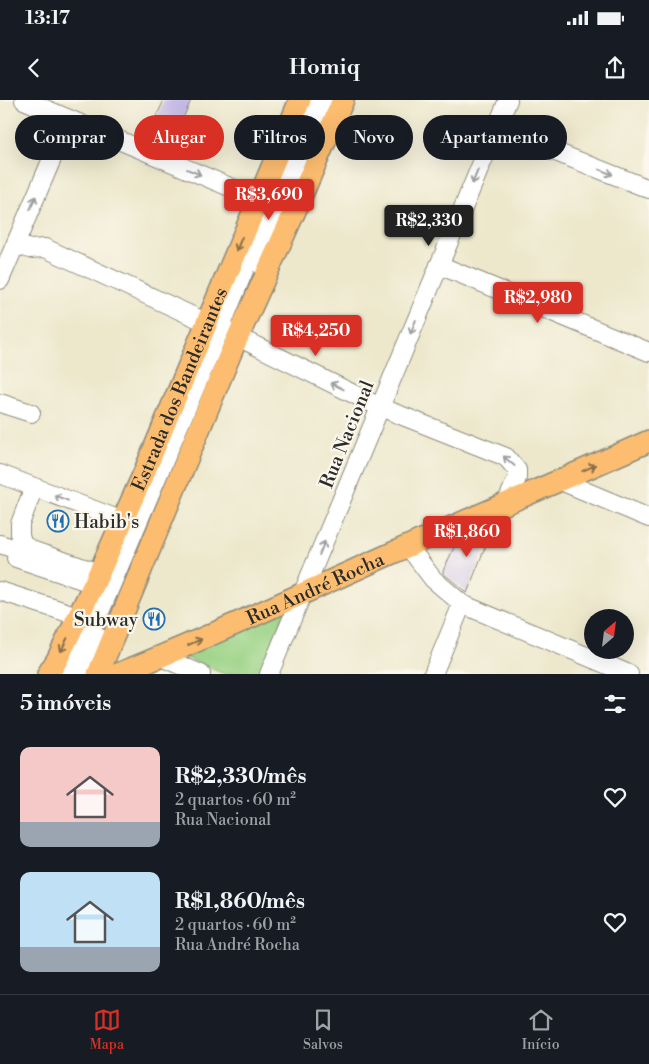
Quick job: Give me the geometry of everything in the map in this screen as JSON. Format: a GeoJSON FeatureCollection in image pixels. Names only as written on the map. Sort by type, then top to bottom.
{"type":"FeatureCollection","features":[{"type":"Feature","properties":{"kind":"main road","name":"Estrada dos Bandeirantes"},"geometry":{"type":"LineString","coordinates":[[48,674],[123,522],[223,330],[277,206],[300,100]]}},
{"type":"Feature","properties":{"kind":"main road","name":"Estrada dos Bandeirantes"},"geometry":{"type":"LineString","coordinates":[[98,674],[223,330],[277,206],[343,100]]}},
{"type":"Feature","properties":{"kind":"main road","name":"Rua André Rocha"},"geometry":{"type":"LineString","coordinates":[[118,674],[161,657],[408,546],[561,481],[649,441]]}},
{"type":"Feature","properties":{"kind":"street"},"geometry":{"type":"LineString","coordinates":[[24,100],[60,115]]}},
{"type":"Feature","properties":{"kind":"street"},"geometry":{"type":"LineString","coordinates":[[277,206],[314,100]]}},
{"type":"Feature","properties":{"kind":"street"},"geometry":{"type":"LineString","coordinates":[[277,206],[328,100]]}},
{"type":"Feature","properties":{"kind":"street","name":"Rua Nacional"},"geometry":{"type":"LineString","coordinates":[[501,115],[508,100]]}},
{"type":"Feature","properties":{"kind":"street"},"geometry":{"type":"LineString","coordinates":[[124,142],[277,206]]}},
{"type":"Feature","properties":{"kind":"street"},"geometry":{"type":"LineString","coordinates":[[567,157],[649,189]]}},
{"type":"Feature","properties":{"kind":"street"},"geometry":{"type":"LineString","coordinates":[[0,280],[52,160]]}},
{"type":"Feature","properties":{"kind":"street","name":"Rua Nacional"},"geometry":{"type":"LineString","coordinates":[[269,674],[482,160]]}},
{"type":"Feature","properties":{"kind":"street"},"geometry":{"type":"LineString","coordinates":[[24,226],[41,240],[45,248]]}},
{"type":"Feature","properties":{"kind":"street"},"geometry":{"type":"LineString","coordinates":[[16,245],[30,249],[45,248],[223,330],[380,407],[506,457],[517,470],[517,478],[506,504]]}},
{"type":"Feature","properties":{"kind":"street"},"geometry":{"type":"LineString","coordinates":[[439,265],[649,352]]}},
{"type":"Feature","properties":{"kind":"street"},"geometry":{"type":"LineString","coordinates":[[69,674],[99,614],[223,330]]}},
{"type":"Feature","properties":{"kind":"street"},"geometry":{"type":"LineString","coordinates":[[84,674],[223,330]]}},
{"type":"Feature","properties":{"kind":"street"},"geometry":{"type":"LineString","coordinates":[[0,403],[31,413]]}},
{"type":"Feature","properties":{"kind":"street"},"geometry":{"type":"LineString","coordinates":[[0,474],[123,522]]}},
{"type":"Feature","properties":{"kind":"street"},"geometry":{"type":"LineString","coordinates":[[561,481],[649,518]]}},
{"type":"Feature","properties":{"kind":"street"},"geometry":{"type":"LineString","coordinates":[[34,487],[20,524],[20,536],[23,545],[96,578]]}},
{"type":"Feature","properties":{"kind":"street"},"geometry":{"type":"LineString","coordinates":[[0,544],[96,578]]}},
{"type":"Feature","properties":{"kind":"street"},"geometry":{"type":"LineString","coordinates":[[408,546],[433,580],[462,604],[629,674]]}},
{"type":"Feature","properties":{"kind":"street"},"geometry":{"type":"LineString","coordinates":[[0,553],[96,578]]}},
{"type":"Feature","properties":{"kind":"street"},"geometry":{"type":"LineString","coordinates":[[0,591],[78,616]]}},
{"type":"Feature","properties":{"kind":"street"},"geometry":{"type":"LineString","coordinates":[[433,674],[462,604]]}},
{"type":"Feature","properties":{"kind":"street"},"geometry":{"type":"LineString","coordinates":[[161,657],[201,674]]}},
{"type":"Feature","properties":{"kind":"green space"},"geometry":{"type":"Polygon","coordinates":[[[287,608],[260,674],[224,674],[176,653],[287,608]]]}},
{"type":"Feature","properties":{"kind":"building"},"geometry":{"type":"Polygon","coordinates":[[[164,100],[191,100],[184,115],[157,115],[164,100]]]}},
{"type":"Feature","properties":{"kind":"building"},"geometry":{"type":"Polygon","coordinates":[[[494,525],[467,593],[443,571],[458,539],[494,525]]]}},
{"type":"Feature","properties":{"kind":"place","name":"Habib's"},"geometry":{"type":"Point","coordinates":[58,521]}},
{"type":"Feature","properties":{"kind":"place","name":"Subway"},"geometry":{"type":"Point","coordinates":[154,619]}}]}
